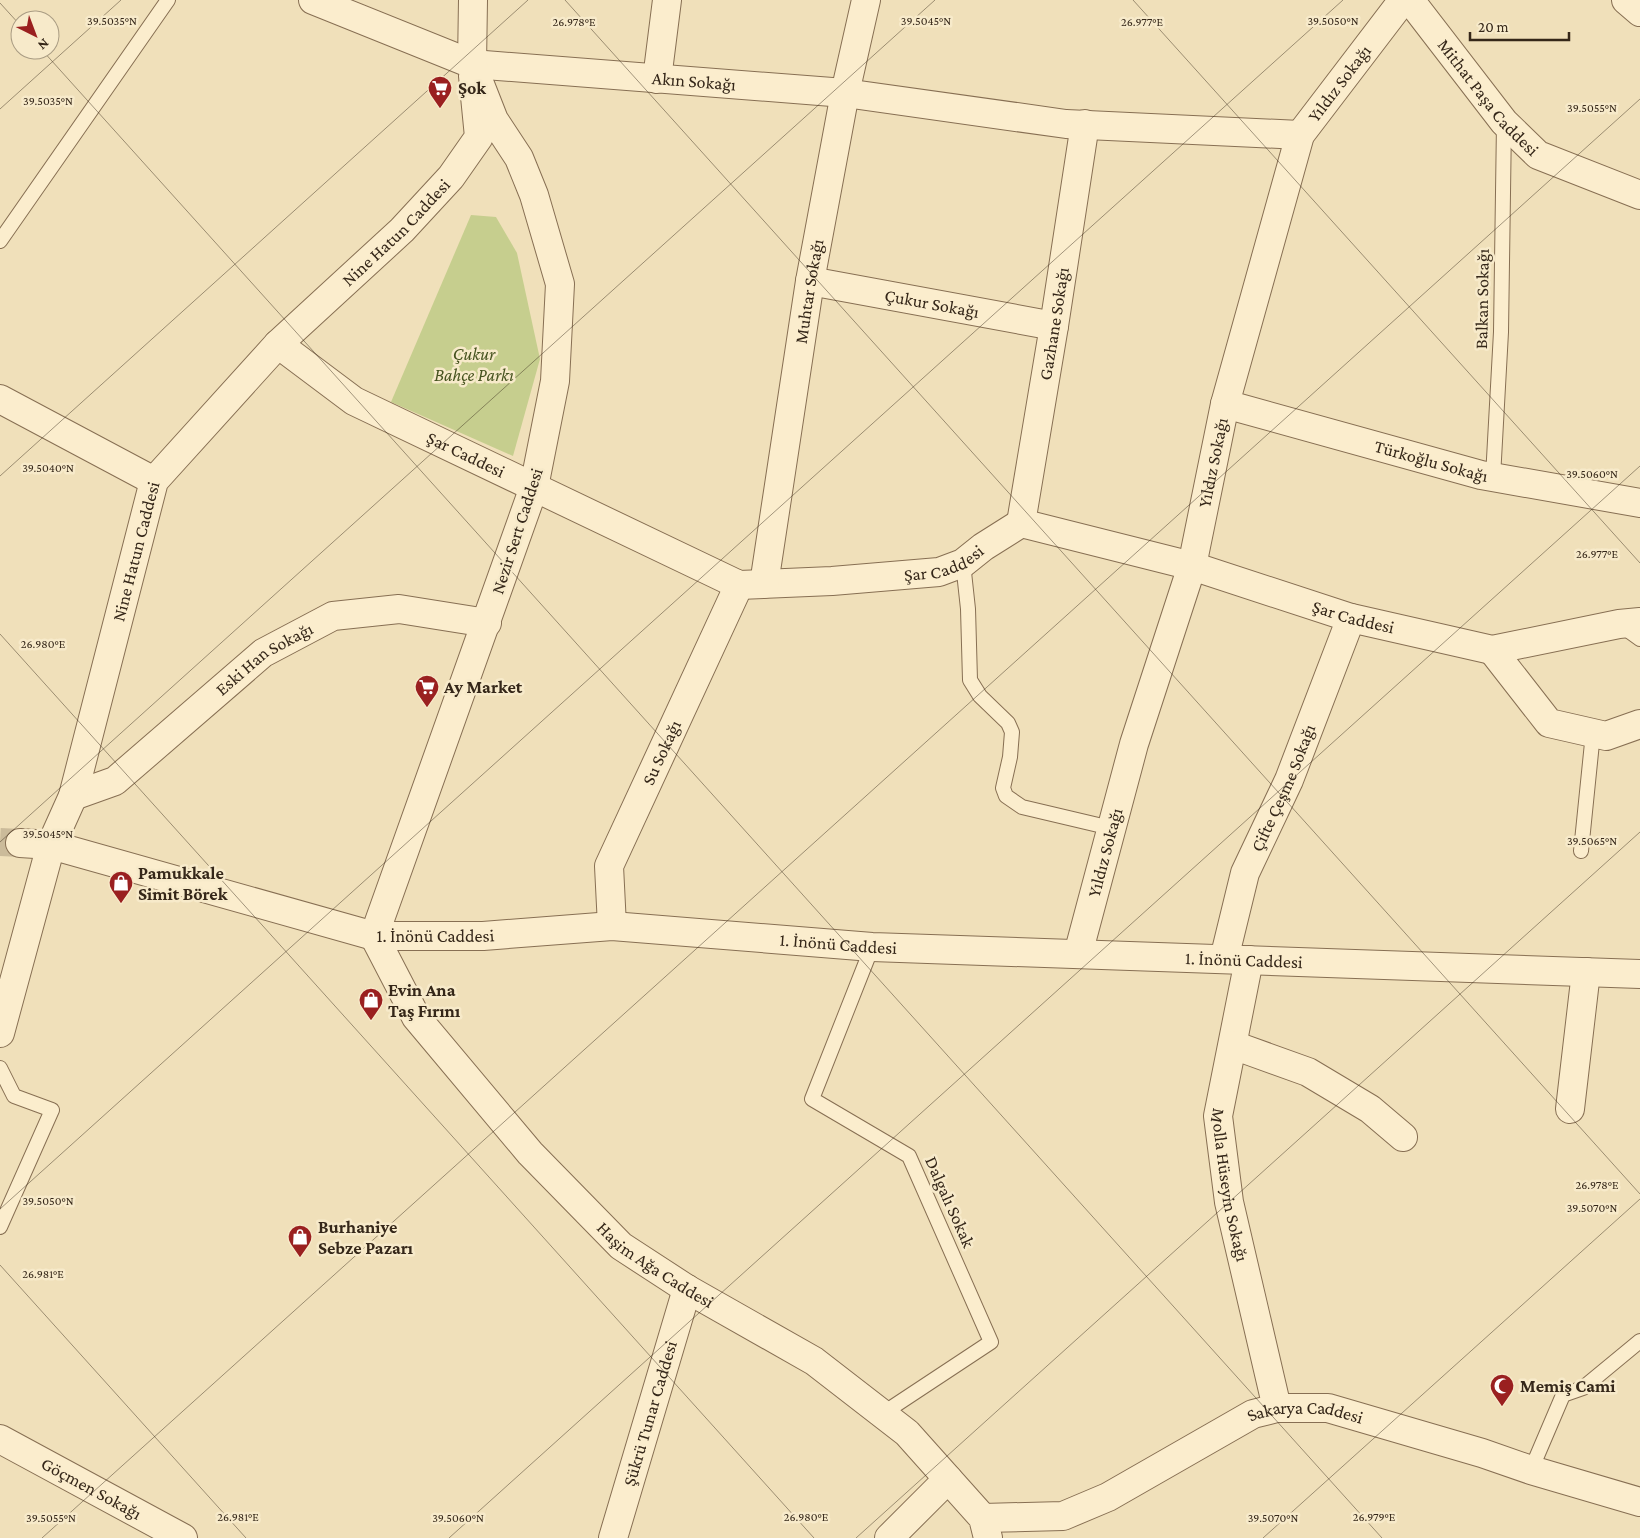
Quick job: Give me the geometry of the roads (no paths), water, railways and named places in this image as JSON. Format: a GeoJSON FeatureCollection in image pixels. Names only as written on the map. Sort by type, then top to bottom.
{"type":"FeatureCollection","features":[{"type":"Feature","properties":{"kind":"street","name":"Akın Sokağı"},"geometry":{"type":"LineString","coordinates":[[313,0],[472,64],[845,93],[1066,124],[1300,135]]}},
{"type":"Feature","properties":{"kind":"street","name":"Nine Hatun Caddesi"},"geometry":{"type":"LineString","coordinates":[[0,1032],[50,845],[73,796],[154,481],[278,344],[402,230],[451,177],[479,137],[472,64],[473,0]]}},
{"type":"Feature","properties":{"kind":"street"},"geometry":{"type":"LineString","coordinates":[[657,79],[667,0]]}},
{"type":"Feature","properties":{"kind":"street","name":"Muhtar Sokağı"},"geometry":{"type":"LineString","coordinates":[[752,585],[845,93],[866,0]]}},
{"type":"Feature","properties":{"kind":"street","name":"Yıldız Sokağı"},"geometry":{"type":"LineString","coordinates":[[1078,954],[1134,744],[1192,566],[1224,404],[1300,135],[1403,0]]}},
{"type":"Feature","properties":{"kind":"street","name":"Mithat Paşa Caddesi"},"geometry":{"type":"LineString","coordinates":[[1410,0],[1504,122],[1538,155],[1640,195]]}},
{"type":"Feature","properties":{"kind":"street"},"geometry":{"type":"LineString","coordinates":[[1626,0],[1640,12]]}},
{"type":"Feature","properties":{"kind":"street","name":"Nezir Sert Caddesi"},"geometry":{"type":"LineString","coordinates":[[374,936],[534,487],[555,381],[560,284],[534,195],[519,158],[494,120],[472,64]]}},
{"type":"Feature","properties":{"kind":"street","name":"Gazhane Sokağı"},"geometry":{"type":"LineString","coordinates":[[1021,523],[1085,124]]}},
{"type":"Feature","properties":{"kind":"street","name":"Çukur Sokağı"},"geometry":{"type":"LineString","coordinates":[[810,281],[1054,326]]}},
{"type":"Feature","properties":{"kind":"street","name":"Şar Caddesi"},"geometry":{"type":"LineString","coordinates":[[278,344],[354,401],[534,487],[752,585],[832,581],[940,572],[963,563],[983,547],[1021,523],[1192,566],[1351,618],[1492,650],[1633,628]]}},
{"type":"Feature","properties":{"kind":"street"},"geometry":{"type":"LineString","coordinates":[[0,399],[154,481]]}},
{"type":"Feature","properties":{"kind":"street","name":"Türkoğlu Sokağı"},"geometry":{"type":"LineString","coordinates":[[1224,404],[1481,475],[1640,503]]}},
{"type":"Feature","properties":{"kind":"street","name":"Su Sokağı"},"geometry":{"type":"LineString","coordinates":[[612,926],[609,866],[752,585]]}},
{"type":"Feature","properties":{"kind":"street","name":"Eski Han Sokağı"},"geometry":{"type":"LineString","coordinates":[[73,796],[115,781],[264,653],[333,616],[399,609],[486,624]]}},
{"type":"Feature","properties":{"kind":"street","name":"Çifte Çeşme Sokağı"},"geometry":{"type":"LineString","coordinates":[[1236,959],[1244,873],[1289,780],[1351,618]]}},
{"type":"Feature","properties":{"kind":"street"},"geometry":{"type":"LineString","coordinates":[[1492,650],[1549,723],[1606,736],[1640,724]]}},
{"type":"Feature","properties":{"kind":"street","name":"1. İnönü Caddesi"},"geometry":{"type":"LineString","coordinates":[[20,843],[50,845],[374,936],[483,936],[612,926],[872,947],[1640,974]]}},
{"type":"Feature","properties":{"kind":"street","name":"Haşim Ağa Caddesi"},"geometry":{"type":"LineString","coordinates":[[374,936],[416,1017],[530,1153],[621,1246],[687,1289],[814,1361],[907,1433],[948,1479],[985,1528]]}},
{"type":"Feature","properties":{"kind":"street","name":"Molla Hüseyin Sokağı"},"geometry":{"type":"LineString","coordinates":[[1236,959],[1232,1045],[1218,1116],[1229,1202],[1277,1408]]}},
{"type":"Feature","properties":{"kind":"street"},"geometry":{"type":"LineString","coordinates":[[1570,1109],[1586,972]]}},
{"type":"Feature","properties":{"kind":"street"},"geometry":{"type":"LineString","coordinates":[[1232,1045],[1308,1072],[1370,1109],[1403,1137]]}},
{"type":"Feature","properties":{"kind":"street","name":"Şükrü Tunar Caddesi"},"geometry":{"type":"LineString","coordinates":[[613,1538],[687,1289]]}},
{"type":"Feature","properties":{"kind":"street","name":"Sakarya Caddesi"},"geometry":{"type":"LineString","coordinates":[[985,1528],[1063,1516],[1108,1497],[1252,1414],[1277,1408],[1328,1408],[1640,1502]]}},
{"type":"Feature","properties":{"kind":"street","name":"Göçmen Sokağı"},"geometry":{"type":"LineString","coordinates":[[0,1439],[183,1538]]}},
{"type":"Feature","properties":{"kind":"street"},"geometry":{"type":"LineString","coordinates":[[889,1538],[948,1479]]}},
{"type":"Feature","properties":{"kind":"lane"},"geometry":{"type":"LineString","coordinates":[[0,241],[168,0]]}},
{"type":"Feature","properties":{"kind":"lane","name":"Balkan Sokağı"},"geometry":{"type":"LineString","coordinates":[[1493,477],[1501,332],[1504,122]]}},
{"type":"Feature","properties":{"kind":"lane"},"geometry":{"type":"LineString","coordinates":[[963,563],[968,609],[970,680],[980,696],[1008,723],[1012,732],[1010,757],[1003,788],[1006,796],[1022,807],[1111,828]]}},
{"type":"Feature","properties":{"kind":"lane"},"geometry":{"type":"LineString","coordinates":[[1581,851],[1593,733]]}},
{"type":"Feature","properties":{"kind":"lane","name":"Dalgalı Sokak"},"geometry":{"type":"LineString","coordinates":[[872,947],[812,1099],[909,1156],[991,1342],[882,1414]]}},
{"type":"Feature","properties":{"kind":"lane"},"geometry":{"type":"LineString","coordinates":[[0,1068],[14,1096],[52,1110],[0,1226]]}},
{"type":"Feature","properties":{"kind":"lane"},"geometry":{"type":"LineString","coordinates":[[1531,1470],[1563,1395],[1583,1388],[1640,1341]]}},
{"type":"Feature","properties":{"kind":"tunnel"},"geometry":{"type":"LineString","coordinates":[[0,842],[20,843]]}},
{"type":"Feature","properties":{"kind":"place","name":"Şok"},"geometry":{"type":"Point","coordinates":[440,109]}},
{"type":"Feature","properties":{"kind":"place","name":"Ay Market"},"geometry":{"type":"Point","coordinates":[427,708]}},
{"type":"Feature","properties":{"kind":"place","name":"Pamukkale Simit Börek"},"geometry":{"type":"Point","coordinates":[121,904]}},
{"type":"Feature","properties":{"kind":"place","name":"Evin Ana Taş Fırını"},"geometry":{"type":"Point","coordinates":[371,1021]}},
{"type":"Feature","properties":{"kind":"place","name":"Burhaniye Sebze Pazarı"},"geometry":{"type":"Point","coordinates":[300,1258]}},
{"type":"Feature","properties":{"kind":"place","name":"Memiş Cami"},"geometry":{"type":"Point","coordinates":[1502,1407]}},
{"type":"Feature","properties":{"kind":"park label","name":"Çukur Bahçe Parkı"},"geometry":{"type":"Point","coordinates":[474,364]}}]}
